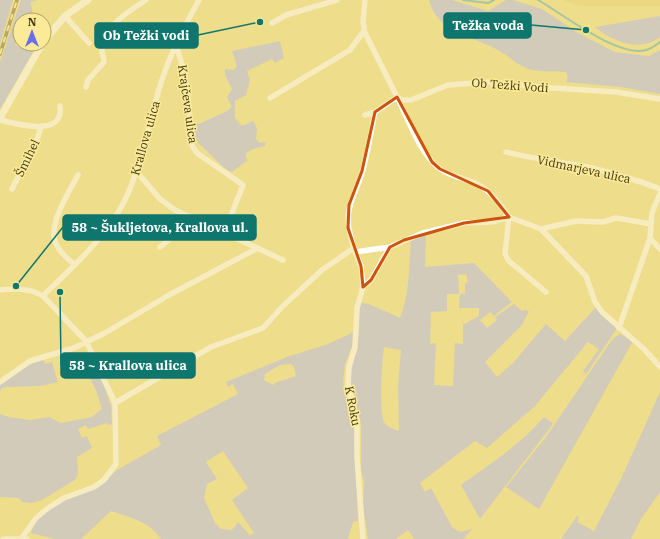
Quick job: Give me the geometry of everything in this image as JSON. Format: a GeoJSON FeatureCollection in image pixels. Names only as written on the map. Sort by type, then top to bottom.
{"type":"FeatureCollection","features":[{"type":"Feature","properties":{"kind":"street"},"geometry":{"type":"LineString","coordinates":[[52,31],[65,16],[88,0]]}},
{"type":"Feature","properties":{"kind":"street"},"geometry":{"type":"LineString","coordinates":[[86,87],[88,80],[104,62],[101,48],[107,34],[119,20],[146,0]]}},
{"type":"Feature","properties":{"kind":"street","name":"Krallova ulica"},"geometry":{"type":"LineString","coordinates":[[44,296],[99,239],[114,219],[124,202],[136,171],[162,77],[175,44],[199,0]]}},
{"type":"Feature","properties":{"kind":"street"},"geometry":{"type":"LineString","coordinates":[[272,23],[286,15],[337,0]]}},
{"type":"Feature","properties":{"kind":"street"},"geometry":{"type":"LineString","coordinates":[[365,0],[364,31],[420,143],[432,162],[440,169],[477,184],[488,191],[509,217],[541,229],[586,276],[595,302],[619,328],[644,349],[660,367]]}},
{"type":"Feature","properties":{"kind":"street"},"geometry":{"type":"LineString","coordinates":[[65,16],[89,43]]}},
{"type":"Feature","properties":{"kind":"street"},"geometry":{"type":"LineString","coordinates":[[270,98],[350,50],[364,31]]}},
{"type":"Feature","properties":{"kind":"street","name":"Krajčeva ulica"},"geometry":{"type":"LineString","coordinates":[[175,44],[185,72],[189,96],[192,146],[197,153],[243,185],[224,233]]}},
{"type":"Feature","properties":{"kind":"street"},"geometry":{"type":"LineString","coordinates":[[0,119],[38,52]]}},
{"type":"Feature","properties":{"kind":"street","name":"Ob Težki Vodi"},"geometry":{"type":"LineString","coordinates":[[397,97],[402,100],[411,100],[448,85],[489,82],[616,92],[660,99]]}},
{"type":"Feature","properties":{"kind":"street"},"geometry":{"type":"LineString","coordinates":[[365,115],[375,112],[397,97]]}},
{"type":"Feature","properties":{"kind":"street","name":"Šmihel"},"geometry":{"type":"LineString","coordinates":[[0,119],[41,126],[56,122],[59,116],[60,106]]}},
{"type":"Feature","properties":{"kind":"street","name":"K Roku"},"geometry":{"type":"LineString","coordinates":[[363,539],[357,457],[358,428],[348,384],[348,373],[355,347],[357,308],[363,287],[361,266],[354,250],[348,228],[349,205],[364,165],[375,112]]}},
{"type":"Feature","properties":{"kind":"street","name":"Šmihel"},"geometry":{"type":"LineString","coordinates":[[12,189],[38,136],[41,126]]}},
{"type":"Feature","properties":{"kind":"street","name":"Vidmarjeva ulica"},"geometry":{"type":"LineString","coordinates":[[506,152],[542,160],[591,168],[660,189]]}},
{"type":"Feature","properties":{"kind":"street"},"geometry":{"type":"LineString","coordinates":[[136,171],[160,199],[175,210],[283,260]]}},
{"type":"Feature","properties":{"kind":"street"},"geometry":{"type":"LineString","coordinates":[[75,265],[63,255],[56,245],[53,236],[56,219],[78,175]]}},
{"type":"Feature","properties":{"kind":"street"},"geometry":{"type":"LineString","coordinates":[[619,328],[650,238],[652,213],[660,193]]}},
{"type":"Feature","properties":{"kind":"street"},"geometry":{"type":"LineString","coordinates":[[115,403],[211,347],[264,328],[283,306],[317,274],[354,250],[390,247],[422,233],[464,223],[496,221],[509,217]]}},
{"type":"Feature","properties":{"kind":"street"},"geometry":{"type":"LineString","coordinates":[[509,217],[506,254],[509,261],[546,292]]}},
{"type":"Feature","properties":{"kind":"street"},"geometry":{"type":"LineString","coordinates":[[541,229],[576,221],[603,222],[616,218],[651,224]]}},
{"type":"Feature","properties":{"kind":"street"},"geometry":{"type":"LineString","coordinates":[[160,247],[194,219]]}},
{"type":"Feature","properties":{"kind":"street"},"geometry":{"type":"LineString","coordinates":[[650,238],[660,249]]}},
{"type":"Feature","properties":{"kind":"street"},"geometry":{"type":"LineString","coordinates":[[363,287],[371,280],[390,247]]}},
{"type":"Feature","properties":{"kind":"street"},"geometry":{"type":"LineString","coordinates":[[0,382],[30,361],[74,348],[105,333],[169,295],[258,248]]}},
{"type":"Feature","properties":{"kind":"street"},"geometry":{"type":"LineString","coordinates":[[0,290],[18,289],[44,296],[86,341],[115,403],[116,464],[104,480],[94,487],[64,498],[48,508],[36,518],[21,539]]}},
{"type":"Feature","properties":{"kind":"street"},"geometry":{"type":"LineString","coordinates":[[3,539],[27,539]]}},
{"type":"Feature","properties":{"kind":"highlighted area"},"geometry":{"type":"Polygon","coordinates":[[[397,97],[432,162],[440,169],[488,191],[509,217],[464,223],[404,240],[390,247],[371,280],[363,287],[361,266],[348,228],[349,205],[362,171],[375,112],[397,97]]]}},
{"type":"Feature","properties":{"kind":"shaded area"},"geometry":{"type":"Polygon","coordinates":[[[0,0],[13,0],[0,44],[0,0]]]}},
{"type":"Feature","properties":{"kind":"shaded area"},"geometry":{"type":"Polygon","coordinates":[[[21,0],[37,0],[31,2],[32,12],[17,12],[21,0]]]}},
{"type":"Feature","properties":{"kind":"shaded area"},"geometry":{"type":"Polygon","coordinates":[[[429,0],[452,0],[488,11],[506,0],[513,0],[542,9],[578,33],[615,52],[649,56],[660,50],[660,94],[621,87],[566,82],[568,78],[566,72],[533,70],[522,66],[496,49],[465,36],[447,26],[433,11],[429,0]]]}},
{"type":"Feature","properties":{"kind":"shaded area"},"geometry":{"type":"Polygon","coordinates":[[[563,0],[660,0],[660,6],[580,6],[563,0]]]}},
{"type":"Feature","properties":{"kind":"shaded area"},"geometry":{"type":"Polygon","coordinates":[[[660,16],[660,37],[652,42],[644,44],[635,45],[618,41],[595,27],[660,16]]]}},
{"type":"Feature","properties":{"kind":"shaded area"},"geometry":{"type":"Polygon","coordinates":[[[12,27],[12,52],[33,52],[0,109],[0,62],[12,27]]]}},
{"type":"Feature","properties":{"kind":"shaded area"},"geometry":{"type":"Polygon","coordinates":[[[280,41],[284,58],[275,63],[272,59],[247,71],[250,80],[246,95],[235,101],[235,118],[242,126],[253,121],[257,128],[256,139],[260,143],[266,142],[265,146],[253,149],[246,153],[246,158],[248,160],[232,172],[221,165],[200,145],[193,133],[192,121],[199,124],[227,111],[232,107],[227,97],[232,89],[225,75],[225,69],[234,70],[237,66],[232,51],[280,41]]]}},
{"type":"Feature","properties":{"kind":"shaded area"},"geometry":{"type":"Polygon","coordinates":[[[426,234],[425,267],[474,263],[512,302],[494,316],[490,312],[480,320],[487,328],[497,320],[495,317],[514,304],[522,311],[529,311],[522,325],[485,362],[497,377],[513,363],[546,324],[565,341],[597,306],[615,326],[616,330],[586,374],[583,371],[599,349],[588,342],[535,406],[487,448],[475,441],[420,483],[425,492],[431,488],[452,527],[457,531],[462,532],[473,528],[463,539],[414,539],[408,530],[396,539],[368,539],[363,507],[364,481],[361,470],[361,423],[351,389],[350,374],[358,340],[360,302],[371,305],[400,318],[406,299],[411,239],[426,234]],[[466,274],[458,275],[459,294],[447,294],[447,311],[431,312],[430,344],[436,343],[434,385],[453,386],[455,343],[463,344],[463,325],[479,316],[479,308],[459,308],[460,294],[465,293],[465,284],[468,282],[466,274]],[[384,347],[381,386],[382,416],[386,425],[399,431],[398,386],[401,350],[384,347]]]}},
{"type":"Feature","properties":{"kind":"shaded area"},"geometry":{"type":"Polygon","coordinates":[[[354,332],[352,347],[345,364],[343,381],[354,429],[358,521],[353,522],[348,539],[161,539],[145,524],[111,511],[81,539],[55,539],[31,533],[36,520],[58,503],[107,479],[117,470],[161,445],[157,436],[238,394],[233,384],[228,387],[226,382],[287,357],[328,344],[354,332]],[[291,364],[280,365],[265,374],[264,380],[273,385],[296,376],[294,367],[291,364]],[[223,451],[206,462],[217,479],[207,484],[204,498],[215,523],[221,529],[232,530],[238,522],[250,535],[254,533],[232,500],[248,488],[223,451]]]}},
{"type":"Feature","properties":{"kind":"shaded area"},"geometry":{"type":"Polygon","coordinates":[[[620,334],[633,341],[539,509],[506,487],[546,437],[609,344],[620,334]]]}},
{"type":"Feature","properties":{"kind":"shaded area"},"geometry":{"type":"Polygon","coordinates":[[[43,359],[45,364],[52,362],[58,382],[40,386],[7,387],[2,388],[0,392],[0,385],[23,367],[43,359]]]}},
{"type":"Feature","properties":{"kind":"shaded area"},"geometry":{"type":"Polygon","coordinates":[[[101,375],[111,406],[112,424],[108,425],[107,423],[88,429],[86,425],[78,429],[82,438],[87,436],[92,448],[77,457],[78,474],[75,480],[42,500],[31,503],[22,502],[19,498],[0,497],[0,414],[30,420],[49,417],[61,423],[92,417],[102,409],[96,390],[89,376],[101,375]]]}},
{"type":"Feature","properties":{"kind":"shaded area"},"geometry":{"type":"Polygon","coordinates":[[[660,392],[660,492],[641,519],[631,539],[561,539],[577,516],[579,517],[577,522],[594,531],[621,479],[660,392]]]}},
{"type":"Feature","properties":{"kind":"shaded area"},"geometry":{"type":"Polygon","coordinates":[[[544,417],[553,423],[550,428],[480,519],[461,485],[515,445],[544,417]]]}},
{"type":"Feature","properties":{"kind":"waterway"},"geometry":{"type":"LineString","coordinates":[[463,0],[488,3],[494,0]]}},
{"type":"Feature","properties":{"kind":"waterway"},"geometry":{"type":"LineString","coordinates":[[538,0],[591,33],[621,48],[634,51],[646,50],[652,48],[660,42]]}},
{"type":"Feature","properties":{"kind":"railway"},"geometry":{"type":"LineString","coordinates":[[0,54],[17,0]]}},
{"type":"Feature","properties":{"kind":"place","name":"Ob Težki vodi"},"geometry":{"type":"Point","coordinates":[260,22]}},
{"type":"Feature","properties":{"kind":"place","name":"Težka voda"},"geometry":{"type":"Point","coordinates":[586,30]}},
{"type":"Feature","properties":{"kind":"place","name":"58 ~ Šukljetova, Krallova ul."},"geometry":{"type":"Point","coordinates":[16,286]}},
{"type":"Feature","properties":{"kind":"place","name":"58 ~ Krallova ulica"},"geometry":{"type":"Point","coordinates":[60,292]}}]}
